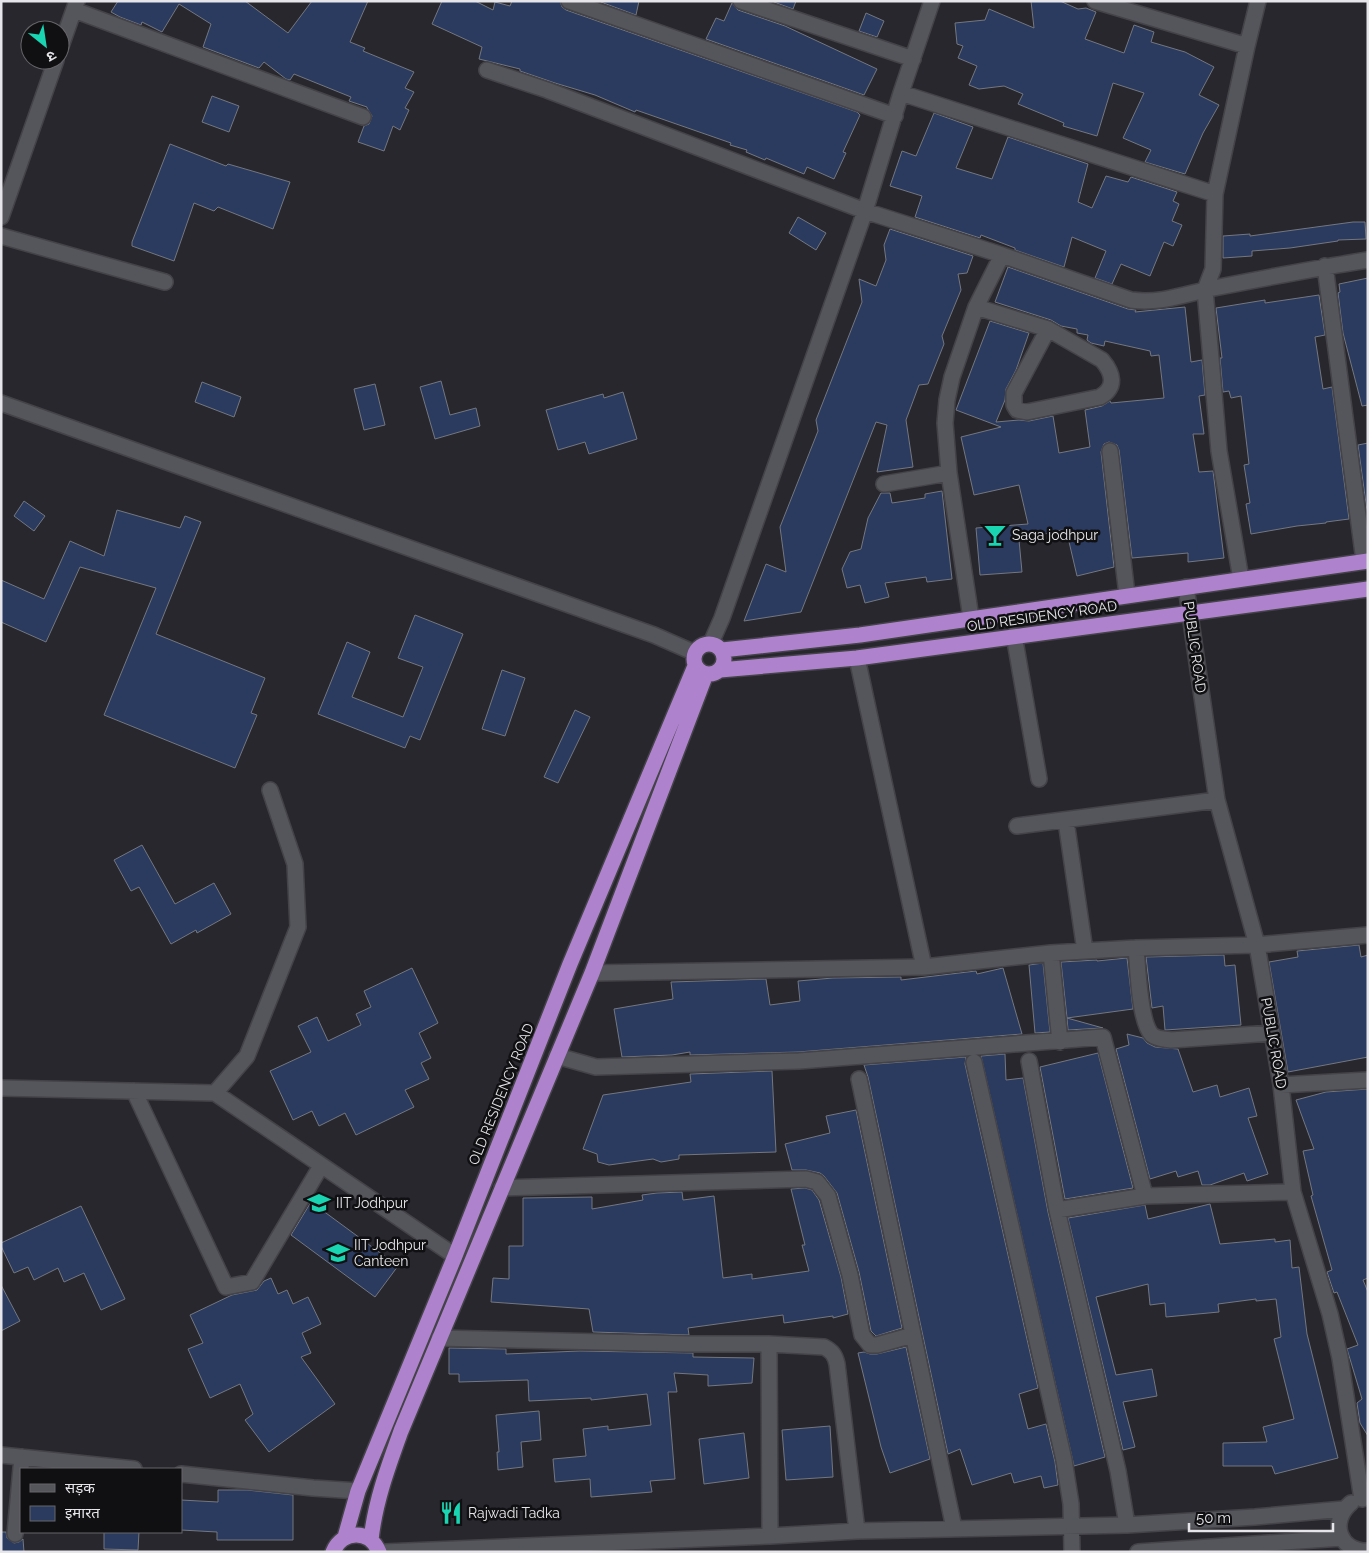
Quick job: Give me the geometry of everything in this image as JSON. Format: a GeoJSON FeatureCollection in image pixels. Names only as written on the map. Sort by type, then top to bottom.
{"type":"FeatureCollection","features":[{"type":"Feature","properties":{"kind":"highway","name":"OLD RESIDENCY ROAD"},"geometry":{"type":"LineString","coordinates":[[717,647],[860,635],[1366,561]]}},
{"type":"Feature","properties":{"kind":"highway","name":"OLD RESIDENCY ROAD"},"geometry":{"type":"LineString","coordinates":[[345,1537],[358,1492],[570,964],[704,666],[857,658],[1368,589]]}},
{"type":"Feature","properties":{"kind":"highway"},"geometry":{"type":"LineString","coordinates":[[375,1546],[374,1515],[385,1475],[439,1338],[592,973],[704,666],[699,647],[705,644],[717,647],[725,657],[724,664],[704,666]]}},
{"type":"Feature","properties":{"kind":"highway"},"geometry":{"type":"LineString","coordinates":[[333,1552],[338,1543],[345,1537],[354,1535],[363,1535],[375,1546]]}},
{"type":"Feature","properties":{"kind":"street"},"geometry":{"type":"LineString","coordinates":[[569,1],[895,116]]}},
{"type":"Feature","properties":{"kind":"street"},"geometry":{"type":"LineString","coordinates":[[741,1],[913,59]]}},
{"type":"Feature","properties":{"kind":"street"},"geometry":{"type":"LineString","coordinates":[[717,647],[722,618],[866,211],[901,93],[932,1]]}},
{"type":"Feature","properties":{"kind":"street"},"geometry":{"type":"LineString","coordinates":[[1241,579],[1219,451],[1205,290],[1213,269],[1215,194],[1258,1]]}},
{"type":"Feature","properties":{"kind":"street"},"geometry":{"type":"LineString","coordinates":[[1099,2],[1247,46]]}},
{"type":"Feature","properties":{"kind":"street"},"geometry":{"type":"LineString","coordinates":[[70,20],[75,6],[363,117]]}},
{"type":"Feature","properties":{"kind":"street"},"geometry":{"type":"LineString","coordinates":[[1,217],[52,70]]}},
{"type":"Feature","properties":{"kind":"street"},"geometry":{"type":"LineString","coordinates":[[487,70],[556,94],[866,211],[1002,255],[1131,300],[1147,302],[1164,300],[1325,266],[1368,260]]}},
{"type":"Feature","properties":{"kind":"street"},"geometry":{"type":"LineString","coordinates":[[901,93],[1215,194]]}},
{"type":"Feature","properties":{"kind":"street"},"geometry":{"type":"LineString","coordinates":[[1,236],[165,282]]}},
{"type":"Feature","properties":{"kind":"street"},"geometry":{"type":"LineString","coordinates":[[971,618],[949,473],[945,423],[952,377],[976,307],[1002,255]]}},
{"type":"Feature","properties":{"kind":"street"},"geometry":{"type":"LineString","coordinates":[[1325,266],[1366,561]]}},
{"type":"Feature","properties":{"kind":"street"},"geometry":{"type":"LineString","coordinates":[[976,307],[1048,329],[1102,360],[1108,367],[1112,380],[1111,389],[1107,393],[1100,397],[1027,412],[1017,410],[1014,406],[1014,393],[1048,329]]}},
{"type":"Feature","properties":{"kind":"street"},"geometry":{"type":"LineString","coordinates":[[1,402],[644,632],[704,666]]}},
{"type":"Feature","properties":{"kind":"street"},"geometry":{"type":"LineString","coordinates":[[1110,451],[1127,595]]}},
{"type":"Feature","properties":{"kind":"street"},"geometry":{"type":"LineString","coordinates":[[884,484],[949,473]]}},
{"type":"Feature","properties":{"kind":"street","name":"PUBLIC ROAD"},"geometry":{"type":"LineString","coordinates":[[1186,587],[1217,800],[1257,945],[1281,1085],[1293,1192],[1334,1332],[1365,1500]]}},
{"type":"Feature","properties":{"kind":"street"},"geometry":{"type":"LineString","coordinates":[[1014,636],[1038,779]]}},
{"type":"Feature","properties":{"kind":"street"},"geometry":{"type":"LineString","coordinates":[[857,658],[924,968]]}},
{"type":"Feature","properties":{"kind":"street"},"geometry":{"type":"LineString","coordinates":[[215,1093],[247,1056],[298,927],[295,864],[270,790]]}},
{"type":"Feature","properties":{"kind":"street"},"geometry":{"type":"LineString","coordinates":[[1017,826],[1217,800]]}},
{"type":"Feature","properties":{"kind":"street"},"geometry":{"type":"LineString","coordinates":[[1066,821],[1084,951]]}},
{"type":"Feature","properties":{"kind":"street"},"geometry":{"type":"LineString","coordinates":[[592,973],[924,968],[1051,953],[1136,948],[1257,945],[1368,935]]}},
{"type":"Feature","properties":{"kind":"street"},"geometry":{"type":"LineString","coordinates":[[1136,948],[1143,1017],[1152,1035],[1160,1039],[1171,1040],[1272,1033]]}},
{"type":"Feature","properties":{"kind":"street"},"geometry":{"type":"LineString","coordinates":[[1051,953],[1060,1042]]}},
{"type":"Feature","properties":{"kind":"street"},"geometry":{"type":"LineString","coordinates":[[557,1056],[596,1067],[798,1061],[1060,1042],[1103,1037],[1145,1196]]}},
{"type":"Feature","properties":{"kind":"street"},"geometry":{"type":"LineString","coordinates":[[1028,1061],[1057,1210],[1118,1471],[1127,1525]]}},
{"type":"Feature","properties":{"kind":"street"},"geometry":{"type":"LineString","coordinates":[[974,1062],[1064,1460],[1071,1504],[1072,1552]]}},
{"type":"Feature","properties":{"kind":"street"},"geometry":{"type":"LineString","coordinates":[[859,1079],[954,1528]]}},
{"type":"Feature","properties":{"kind":"street"},"geometry":{"type":"LineString","coordinates":[[1281,1085],[1368,1080]]}},
{"type":"Feature","properties":{"kind":"street"},"geometry":{"type":"LineString","coordinates":[[1,1088],[215,1093],[454,1256]]}},
{"type":"Feature","properties":{"kind":"street"},"geometry":{"type":"LineString","coordinates":[[134,1091],[226,1286],[252,1282],[321,1166]]}},
{"type":"Feature","properties":{"kind":"street"},"geometry":{"type":"LineString","coordinates":[[502,1188],[806,1179],[817,1182],[828,1196],[850,1275],[862,1335],[870,1345],[877,1345],[913,1335]]}},
{"type":"Feature","properties":{"kind":"street"},"geometry":{"type":"LineString","coordinates":[[1057,1210],[1145,1196],[1293,1192]]}},
{"type":"Feature","properties":{"kind":"street"},"geometry":{"type":"LineString","coordinates":[[439,1338],[687,1344],[770,1344],[824,1347],[830,1350],[836,1358],[858,1531]]}},
{"type":"Feature","properties":{"kind":"street"},"geometry":{"type":"LineString","coordinates":[[770,1344],[770,1536]]}},
{"type":"Feature","properties":{"kind":"street"},"geometry":{"type":"LineString","coordinates":[[1,1455],[125,1468]]}},
{"type":"Feature","properties":{"kind":"street"},"geometry":{"type":"LineString","coordinates":[[21,1468],[22,1457]]}},
{"type":"Feature","properties":{"kind":"street"},"geometry":{"type":"LineString","coordinates":[[182,1474],[358,1492]]}},
{"type":"Feature","properties":{"kind":"street"},"geometry":{"type":"LineString","coordinates":[[15,1534],[20,1479]]}},
{"type":"Feature","properties":{"kind":"street"},"geometry":{"type":"LineString","coordinates":[[384,1552],[858,1531],[1127,1525],[1255,1517],[1344,1508],[1352,1502],[1365,1500]]}},
{"type":"Feature","properties":{"kind":"street"},"geometry":{"type":"LineString","coordinates":[[1344,1508],[1338,1528],[1346,1545],[1354,1550],[1368,1551]]}},
{"type":"Feature","properties":{"kind":"street"},"geometry":{"type":"LineString","coordinates":[[1138,1552],[1346,1545]]}},
{"type":"Feature","properties":{"kind":"building"},"geometry":{"type":"Polygon","coordinates":[[[118,1],[245,1],[288,33],[312,1],[368,1],[350,42],[365,48],[363,51],[414,72],[405,88],[414,92],[405,108],[409,110],[400,130],[393,126],[384,151],[358,142],[364,126],[369,124],[372,116],[367,107],[349,101],[351,97],[294,74],[290,80],[286,79],[264,62],[259,68],[203,47],[211,24],[179,4],[162,32],[142,22],[141,25],[111,12],[118,1]]]}},
{"type":"Feature","properties":{"kind":"building"},"geometry":{"type":"Polygon","coordinates":[[[442,1],[475,1],[493,10],[495,2],[510,6],[512,1],[560,1],[562,7],[566,10],[857,112],[860,115],[843,152],[846,153],[834,179],[807,167],[804,174],[746,152],[747,150],[730,145],[731,143],[636,110],[635,112],[595,95],[520,71],[520,69],[479,59],[482,47],[432,24],[442,1]]]}},
{"type":"Feature","properties":{"kind":"building"},"geometry":{"type":"Polygon","coordinates":[[[598,1],[639,1],[636,15],[598,1]]]}},
{"type":"Feature","properties":{"kind":"building"},"geometry":{"type":"Polygon","coordinates":[[[771,1],[796,1],[793,9],[771,1]]]}},
{"type":"Feature","properties":{"kind":"building"},"geometry":{"type":"Polygon","coordinates":[[[1031,1],[1060,1],[1078,9],[1086,8],[1096,12],[1085,39],[1124,53],[1134,25],[1154,32],[1151,42],[1185,52],[1214,67],[1199,95],[1219,105],[1203,133],[1185,174],[1145,162],[1151,150],[1123,138],[1144,93],[1113,83],[1097,136],[1063,126],[1064,123],[1018,104],[1023,94],[1004,86],[979,89],[969,85],[977,66],[958,58],[963,46],[957,44],[955,23],[985,20],[989,9],[1034,28],[1031,1]]]}},
{"type":"Feature","properties":{"kind":"building"},"geometry":{"type":"Polygon","coordinates":[[[732,3],[738,10],[785,26],[877,69],[864,95],[706,39],[716,18],[724,21],[732,3]]]}},
{"type":"Feature","properties":{"kind":"building"},"geometry":{"type":"Polygon","coordinates":[[[866,13],[884,21],[877,37],[859,31],[866,13]]]}},
{"type":"Feature","properties":{"kind":"building"},"geometry":{"type":"Polygon","coordinates":[[[212,96],[239,106],[229,132],[202,122],[212,96]]]}},
{"type":"Feature","properties":{"kind":"building"},"geometry":{"type":"Polygon","coordinates":[[[934,113],[973,127],[956,168],[992,179],[1008,137],[1088,164],[1078,202],[1092,208],[1106,176],[1128,182],[1131,177],[1177,192],[1173,201],[1179,204],[1172,221],[1182,225],[1173,246],[1164,242],[1150,276],[1121,264],[1112,284],[1095,278],[1106,251],[1072,237],[1064,267],[1015,250],[1015,248],[981,235],[980,238],[915,217],[922,196],[890,186],[902,151],[916,156],[934,113]]]}},
{"type":"Feature","properties":{"kind":"building"},"geometry":{"type":"Polygon","coordinates":[[[170,144],[226,166],[228,164],[290,182],[273,229],[218,207],[214,211],[194,203],[174,261],[132,246],[170,144]]]}},
{"type":"Feature","properties":{"kind":"building"},"geometry":{"type":"Polygon","coordinates":[[[798,217],[826,233],[816,250],[789,233],[798,217]]]}},
{"type":"Feature","properties":{"kind":"building"},"geometry":{"type":"Polygon","coordinates":[[[1365,222],[1366,239],[1338,240],[1290,248],[1252,251],[1252,256],[1223,258],[1223,236],[1250,234],[1250,236],[1365,222]]]}},
{"type":"Feature","properties":{"kind":"building"},"geometry":{"type":"Polygon","coordinates":[[[890,229],[973,256],[967,273],[958,274],[961,290],[942,336],[944,344],[928,384],[919,385],[906,420],[913,467],[877,472],[887,425],[876,422],[801,612],[744,621],[766,564],[786,572],[780,527],[818,431],[816,420],[862,302],[859,279],[876,286],[886,260],[884,245],[890,229]]]}},
{"type":"Feature","properties":{"kind":"building"},"geometry":{"type":"Polygon","coordinates":[[[1008,267],[1128,309],[1136,310],[1135,312],[1185,307],[1191,362],[1202,360],[1205,395],[1199,396],[1204,434],[1193,434],[1199,472],[1213,471],[1224,558],[1188,562],[1188,553],[1132,558],[1119,450],[1117,445],[1109,442],[1104,444],[1101,452],[1114,567],[1077,576],[1066,529],[1019,540],[1022,572],[980,575],[976,528],[1028,524],[1019,485],[974,495],[961,437],[1001,427],[956,410],[990,321],[1029,333],[1016,370],[1006,389],[1005,400],[996,422],[1029,421],[1053,416],[1059,453],[1090,447],[1085,410],[1102,406],[1110,401],[1111,403],[1164,398],[1159,355],[1151,356],[1150,351],[1105,341],[1104,346],[1091,343],[1087,340],[1088,335],[1077,333],[1077,329],[1061,326],[1051,320],[995,302],[1008,267]]]}},
{"type":"Feature","properties":{"kind":"building"},"geometry":{"type":"Polygon","coordinates":[[[1368,278],[1368,405],[1362,406],[1343,333],[1338,293],[1340,292],[1339,284],[1368,278]]]}},
{"type":"Feature","properties":{"kind":"building"},"geometry":{"type":"Polygon","coordinates":[[[1319,295],[1325,335],[1315,337],[1323,389],[1332,387],[1349,519],[1251,534],[1246,504],[1250,503],[1244,465],[1249,464],[1241,396],[1231,398],[1229,391],[1223,392],[1220,358],[1222,358],[1216,308],[1265,300],[1265,303],[1319,295]]]}},
{"type":"Feature","properties":{"kind":"building"},"geometry":{"type":"Polygon","coordinates":[[[441,381],[450,415],[476,408],[480,426],[435,439],[420,387],[441,381]]]}},
{"type":"Feature","properties":{"kind":"building"},"geometry":{"type":"Polygon","coordinates":[[[202,382],[241,397],[234,417],[195,402],[202,382]]]}},
{"type":"Feature","properties":{"kind":"building"},"geometry":{"type":"Polygon","coordinates":[[[375,384],[385,425],[364,430],[354,389],[375,384]]]}},
{"type":"Feature","properties":{"kind":"building"},"geometry":{"type":"Polygon","coordinates":[[[623,392],[637,439],[589,454],[585,442],[558,450],[546,410],[603,394],[604,398],[623,392]]]}},
{"type":"Feature","properties":{"kind":"building"},"geometry":{"type":"Polygon","coordinates":[[[1368,443],[1368,518],[1358,445],[1368,443]]]}},
{"type":"Feature","properties":{"kind":"building"},"geometry":{"type":"Polygon","coordinates":[[[942,491],[952,579],[927,582],[926,577],[885,583],[889,597],[865,603],[860,585],[847,588],[842,569],[850,552],[861,549],[868,518],[881,493],[890,493],[892,503],[925,498],[925,494],[942,491]]]}},
{"type":"Feature","properties":{"kind":"building"},"geometry":{"type":"Polygon","coordinates":[[[24,501],[45,516],[34,531],[14,516],[24,501]]]}},
{"type":"Feature","properties":{"kind":"building"},"geometry":{"type":"Polygon","coordinates":[[[117,510],[180,528],[185,516],[201,522],[156,634],[265,678],[251,713],[257,715],[235,768],[104,715],[156,588],[80,567],[46,642],[1,622],[1,580],[44,599],[70,541],[104,556],[117,510]]]}},
{"type":"Feature","properties":{"kind":"building"},"geometry":{"type":"Polygon","coordinates":[[[415,615],[463,634],[420,740],[410,736],[405,748],[318,714],[347,642],[370,652],[352,697],[403,717],[423,667],[398,658],[415,615]]]}},
{"type":"Feature","properties":{"kind":"building"},"geometry":{"type":"Polygon","coordinates":[[[502,670],[525,678],[505,736],[482,729],[502,670]]]}},
{"type":"Feature","properties":{"kind":"building"},"geometry":{"type":"Polygon","coordinates":[[[575,710],[590,717],[558,783],[544,777],[575,710]]]}},
{"type":"Feature","properties":{"kind":"building"},"geometry":{"type":"Polygon","coordinates":[[[142,845],[175,904],[214,883],[231,914],[197,933],[196,930],[171,944],[139,887],[131,891],[114,860],[142,845]]]}},
{"type":"Feature","properties":{"kind":"building"},"geometry":{"type":"Polygon","coordinates":[[[1359,945],[1361,957],[1368,955],[1368,1057],[1288,1072],[1269,962],[1298,957],[1297,951],[1359,945]]]}},
{"type":"Feature","properties":{"kind":"building"},"geometry":{"type":"Polygon","coordinates":[[[1224,955],[1225,966],[1235,965],[1241,1025],[1165,1030],[1163,1006],[1152,1008],[1146,957],[1224,955]]]}},
{"type":"Feature","properties":{"kind":"building"},"geometry":{"type":"Polygon","coordinates":[[[1127,958],[1133,1009],[1067,1018],[1061,962],[1127,958]]]}},
{"type":"Feature","properties":{"kind":"building"},"geometry":{"type":"Polygon","coordinates":[[[1043,963],[1050,1032],[1035,1033],[1029,965],[1043,963]]]}},
{"type":"Feature","properties":{"kind":"building"},"geometry":{"type":"Polygon","coordinates":[[[412,968],[438,1023],[419,1033],[431,1058],[421,1063],[429,1079],[405,1090],[414,1107],[356,1135],[345,1113],[319,1126],[312,1111],[293,1120],[270,1071],[311,1052],[298,1026],[317,1017],[328,1041],[361,1025],[356,1014],[371,1007],[364,991],[412,968]]]}},
{"type":"Feature","properties":{"kind":"building"},"geometry":{"type":"Polygon","coordinates":[[[1003,968],[1022,1034],[798,1052],[690,1055],[690,1052],[672,1055],[622,1057],[614,1009],[673,999],[671,982],[766,979],[770,1005],[800,1001],[798,981],[833,978],[901,977],[901,980],[976,971],[977,974],[1003,968]]]}},
{"type":"Feature","properties":{"kind":"building"},"geometry":{"type":"Polygon","coordinates":[[[1067,1018],[1103,1028],[1068,1030],[1067,1018]]]}},
{"type":"Feature","properties":{"kind":"building"},"geometry":{"type":"Polygon","coordinates":[[[1127,1034],[1143,1038],[1147,1043],[1155,1047],[1178,1049],[1193,1092],[1217,1085],[1220,1097],[1249,1088],[1257,1116],[1248,1118],[1268,1174],[1247,1181],[1244,1173],[1210,1185],[1202,1185],[1198,1171],[1178,1177],[1176,1171],[1150,1179],[1116,1049],[1129,1045],[1127,1034]]]}},
{"type":"Feature","properties":{"kind":"building"},"geometry":{"type":"Polygon","coordinates":[[[1098,1053],[1133,1188],[1065,1199],[1040,1067],[1098,1053]]]}},
{"type":"Feature","properties":{"kind":"building"},"geometry":{"type":"Polygon","coordinates":[[[1005,1054],[1006,1080],[1023,1078],[1048,1212],[1105,1457],[1074,1466],[981,1056],[1005,1054]]]}},
{"type":"Feature","properties":{"kind":"building"},"geometry":{"type":"Polygon","coordinates":[[[966,1057],[965,1064],[1038,1388],[1019,1394],[1028,1429],[1046,1424],[1055,1462],[1058,1485],[1044,1488],[1041,1476],[1014,1483],[1011,1473],[972,1485],[960,1449],[948,1454],[864,1065],[966,1057]]]}},
{"type":"Feature","properties":{"kind":"building"},"geometry":{"type":"Polygon","coordinates":[[[772,1071],[776,1152],[679,1155],[679,1159],[661,1162],[653,1159],[609,1165],[598,1162],[597,1154],[583,1149],[603,1095],[691,1082],[690,1074],[772,1071]]]}},
{"type":"Feature","properties":{"kind":"building"},"geometry":{"type":"Polygon","coordinates":[[[1368,1089],[1368,1278],[1363,1280],[1368,1292],[1368,1436],[1360,1423],[1357,1403],[1362,1399],[1347,1349],[1358,1345],[1337,1292],[1334,1293],[1327,1272],[1332,1270],[1311,1196],[1313,1195],[1303,1151],[1314,1149],[1296,1100],[1326,1092],[1368,1089]]]}},
{"type":"Feature","properties":{"kind":"building"},"geometry":{"type":"Polygon","coordinates":[[[856,1110],[902,1328],[876,1336],[871,1331],[859,1272],[837,1193],[820,1173],[792,1170],[785,1144],[830,1133],[826,1116],[856,1110]]]}},
{"type":"Feature","properties":{"kind":"building"},"geometry":{"type":"Polygon","coordinates":[[[805,1188],[812,1190],[819,1200],[841,1277],[848,1314],[833,1318],[833,1316],[784,1323],[783,1315],[688,1328],[689,1335],[593,1332],[589,1309],[491,1302],[493,1278],[509,1279],[509,1246],[523,1246],[523,1198],[592,1197],[592,1209],[643,1200],[642,1195],[657,1193],[682,1192],[683,1200],[714,1196],[723,1278],[752,1274],[752,1279],[809,1271],[802,1245],[805,1245],[791,1189],[805,1188]]]}},
{"type":"Feature","properties":{"kind":"building"},"geometry":{"type":"Polygon","coordinates":[[[311,1202],[398,1266],[375,1297],[291,1235],[311,1202]]]}},
{"type":"Feature","properties":{"kind":"building"},"geometry":{"type":"Polygon","coordinates":[[[1210,1204],[1220,1244],[1275,1239],[1275,1242],[1290,1240],[1292,1268],[1299,1267],[1307,1334],[1338,1458],[1275,1474],[1272,1466],[1223,1466],[1223,1443],[1267,1442],[1263,1427],[1294,1419],[1274,1339],[1281,1337],[1276,1299],[1256,1301],[1256,1299],[1218,1304],[1219,1312],[1166,1317],[1165,1303],[1150,1305],[1148,1284],[1096,1297],[1116,1375],[1152,1369],[1157,1396],[1123,1402],[1135,1447],[1123,1450],[1068,1218],[1145,1205],[1148,1219],[1210,1204]]]}},
{"type":"Feature","properties":{"kind":"building"},"geometry":{"type":"Polygon","coordinates":[[[81,1206],[125,1299],[101,1310],[84,1273],[64,1282],[58,1268],[34,1280],[28,1267],[14,1273],[1,1246],[1,1243],[81,1206]]]}},
{"type":"Feature","properties":{"kind":"building"},"geometry":{"type":"Polygon","coordinates":[[[271,1278],[278,1294],[287,1290],[293,1304],[308,1297],[321,1324],[302,1333],[311,1353],[301,1357],[335,1404],[269,1452],[245,1420],[253,1414],[240,1384],[210,1398],[188,1349],[203,1343],[190,1315],[232,1295],[257,1290],[264,1281],[271,1278]]]}},
{"type":"Feature","properties":{"kind":"building"},"geometry":{"type":"Polygon","coordinates":[[[1,1285],[20,1321],[1,1331],[1,1285]]]}},
{"type":"Feature","properties":{"kind":"building"},"geometry":{"type":"Polygon","coordinates":[[[906,1347],[930,1459],[890,1473],[881,1447],[858,1353],[877,1354],[906,1347]]]}},
{"type":"Feature","properties":{"kind":"building"},"geometry":{"type":"Polygon","coordinates":[[[449,1348],[506,1349],[506,1354],[580,1351],[693,1353],[693,1357],[754,1358],[752,1383],[708,1386],[708,1375],[674,1373],[677,1392],[668,1392],[675,1479],[650,1481],[652,1492],[591,1497],[590,1479],[555,1482],[553,1459],[586,1456],[583,1429],[608,1426],[608,1430],[651,1425],[647,1394],[591,1400],[591,1398],[529,1401],[528,1380],[459,1382],[459,1374],[449,1374],[449,1348]]]}},
{"type":"Feature","properties":{"kind":"building"},"geometry":{"type":"Polygon","coordinates":[[[539,1411],[541,1440],[521,1442],[523,1467],[498,1470],[497,1452],[499,1452],[496,1415],[539,1411]]]}},
{"type":"Feature","properties":{"kind":"building"},"geometry":{"type":"Polygon","coordinates":[[[830,1426],[833,1477],[786,1480],[782,1430],[830,1426]]]}},
{"type":"Feature","properties":{"kind":"building"},"geometry":{"type":"Polygon","coordinates":[[[744,1433],[749,1478],[704,1484],[699,1439],[744,1433]]]}},
{"type":"Feature","properties":{"kind":"building"},"geometry":{"type":"Polygon","coordinates":[[[218,1490],[247,1490],[293,1495],[293,1540],[217,1540],[217,1532],[182,1530],[182,1500],[218,1502],[218,1490]]]}},
{"type":"Feature","properties":{"kind":"building"},"geometry":{"type":"Polygon","coordinates":[[[1,1532],[6,1532],[7,1538],[14,1543],[23,1539],[24,1552],[1,1552],[1,1532]]]}},
{"type":"Feature","properties":{"kind":"building"},"geometry":{"type":"Polygon","coordinates":[[[104,1533],[139,1533],[138,1550],[104,1549],[104,1533]]]}},
{"type":"Feature","properties":{"kind":"place","name":"Saga jodhpur"},"geometry":{"type":"Point","coordinates":[995,535]}},
{"type":"Feature","properties":{"kind":"place","name":"IIT Jodhpur"},"geometry":{"type":"Point","coordinates":[319,1203]}},
{"type":"Feature","properties":{"kind":"place","name":"IIT Jodhpur Canteen"},"geometry":{"type":"Point","coordinates":[338,1253]}},
{"type":"Feature","properties":{"kind":"place","name":"Rajwadi Tadka"},"geometry":{"type":"Point","coordinates":[451,1513]}}]}
